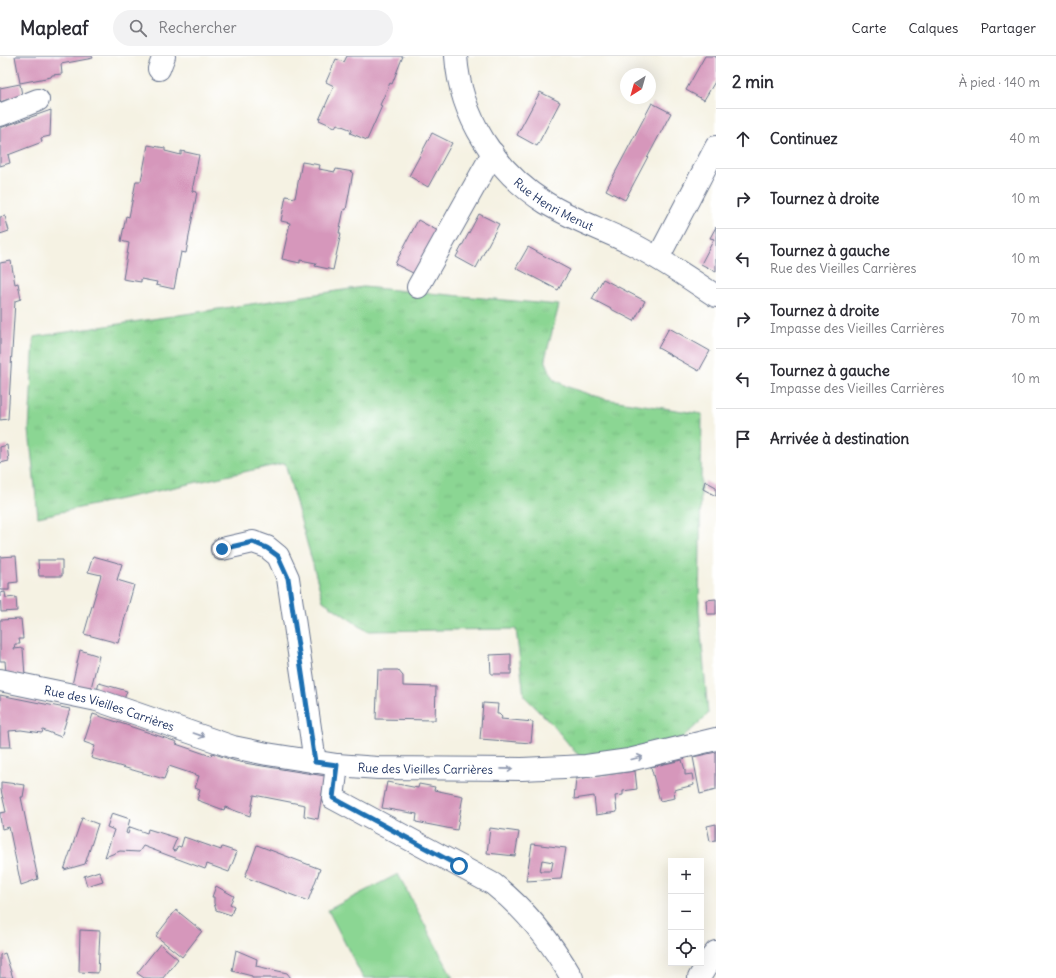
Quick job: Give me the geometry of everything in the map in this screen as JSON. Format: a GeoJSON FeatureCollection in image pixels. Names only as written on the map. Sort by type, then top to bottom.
{"type":"FeatureCollection","features":[{"type":"Feature","properties":{"kind":"street","name":"Rue Henri Menut"},"geometry":{"type":"LineString","coordinates":[[456,56],[460,89],[469,115],[483,140],[500,164],[545,202],[658,258],[716,296]]}},
{"type":"Feature","properties":{"kind":"street"},"geometry":{"type":"LineString","coordinates":[[0,115],[38,100]]}},
{"type":"Feature","properties":{"kind":"street"},"geometry":{"type":"LineString","coordinates":[[658,258],[716,147]]}},
{"type":"Feature","properties":{"kind":"street"},"geometry":{"type":"LineString","coordinates":[[418,287],[493,153]]}},
{"type":"Feature","properties":{"kind":"street"},"geometry":{"type":"LineString","coordinates":[[222,549],[253,542],[267,548],[278,556],[288,578],[315,762]]}},
{"type":"Feature","properties":{"kind":"street","name":"Rue des Vieilles Carrières"},"geometry":{"type":"LineString","coordinates":[[0,680],[97,700],[233,747],[337,765],[378,768],[514,769],[586,766],[629,760],[716,739]]}},
{"type":"Feature","properties":{"kind":"street"},"geometry":{"type":"LineString","coordinates":[[337,765],[333,798],[494,884],[507,895],[547,939],[564,963],[572,978]]}},
{"type":"Feature","properties":{"kind":"street"},"geometry":{"type":"LineString","coordinates":[[699,978],[716,952]]}},
{"type":"Feature","properties":{"kind":"green space"},"geometry":{"type":"Polygon","coordinates":[[[363,287],[559,305],[545,359],[553,379],[568,387],[605,399],[702,414],[699,610],[708,714],[684,737],[587,760],[576,753],[552,724],[524,696],[516,629],[367,631],[323,601],[285,463],[38,517],[29,430],[34,337],[363,287]]]}},
{"type":"Feature","properties":{"kind":"green space"},"geometry":{"type":"Polygon","coordinates":[[[398,874],[453,978],[363,978],[328,910],[398,874]]]}},
{"type":"Feature","properties":{"kind":"building"},"geometry":{"type":"Polygon","coordinates":[[[15,56],[92,56],[93,58],[61,64],[62,74],[20,83],[15,56]]]}},
{"type":"Feature","properties":{"kind":"building"},"geometry":{"type":"Polygon","coordinates":[[[347,56],[403,56],[392,84],[390,83],[380,105],[382,106],[367,140],[350,133],[352,130],[337,124],[335,127],[319,120],[334,86],[326,82],[336,59],[344,62],[347,56]]]}},
{"type":"Feature","properties":{"kind":"building"},"geometry":{"type":"Polygon","coordinates":[[[705,56],[716,56],[716,80],[704,100],[686,90],[705,56]]]}},
{"type":"Feature","properties":{"kind":"building"},"geometry":{"type":"Polygon","coordinates":[[[20,84],[22,95],[0,102],[0,88],[20,84]]]}},
{"type":"Feature","properties":{"kind":"building"},"geometry":{"type":"Polygon","coordinates":[[[540,92],[560,102],[537,146],[517,135],[540,92]]]}},
{"type":"Feature","properties":{"kind":"building"},"geometry":{"type":"Polygon","coordinates":[[[651,104],[671,113],[625,200],[606,190],[651,104]]]}},
{"type":"Feature","properties":{"kind":"building"},"geometry":{"type":"Polygon","coordinates":[[[51,110],[50,136],[41,138],[42,142],[8,155],[10,163],[0,166],[0,128],[51,110]]]}},
{"type":"Feature","properties":{"kind":"building"},"geometry":{"type":"Polygon","coordinates":[[[432,133],[452,143],[428,187],[409,176],[432,133]]]}},
{"type":"Feature","properties":{"kind":"building"},"geometry":{"type":"Polygon","coordinates":[[[148,145],[165,148],[165,151],[181,155],[181,151],[199,155],[192,191],[197,192],[186,253],[181,252],[174,289],[156,285],[157,282],[141,279],[141,282],[123,279],[129,243],[121,241],[126,216],[129,217],[136,181],[141,181],[148,145]]]}},
{"type":"Feature","properties":{"kind":"building"},"geometry":{"type":"Polygon","coordinates":[[[302,162],[320,165],[319,169],[335,172],[336,169],[353,172],[346,210],[344,209],[339,233],[341,233],[333,270],[315,266],[316,263],[300,260],[300,263],[282,259],[290,223],[281,221],[286,196],[295,198],[302,162]]]}},
{"type":"Feature","properties":{"kind":"building"},"geometry":{"type":"Polygon","coordinates":[[[479,214],[499,224],[476,268],[456,257],[479,214]]]}},
{"type":"Feature","properties":{"kind":"building"},"geometry":{"type":"Polygon","coordinates":[[[5,216],[9,231],[0,234],[0,217],[5,216]]]}},
{"type":"Feature","properties":{"kind":"building"},"geometry":{"type":"Polygon","coordinates":[[[418,220],[438,231],[415,274],[395,264],[418,220]]]}},
{"type":"Feature","properties":{"kind":"building"},"geometry":{"type":"Polygon","coordinates":[[[716,227],[716,272],[701,264],[714,239],[710,238],[716,227]]]}},
{"type":"Feature","properties":{"kind":"building"},"geometry":{"type":"Polygon","coordinates":[[[528,247],[570,270],[558,290],[516,268],[528,247]]]}},
{"type":"Feature","properties":{"kind":"building"},"geometry":{"type":"Polygon","coordinates":[[[11,261],[15,284],[18,283],[21,299],[15,301],[8,419],[0,420],[0,263],[11,261]]]}},
{"type":"Feature","properties":{"kind":"building"},"geometry":{"type":"Polygon","coordinates":[[[603,279],[645,301],[634,321],[592,299],[603,279]]]}},
{"type":"Feature","properties":{"kind":"building"},"geometry":{"type":"Polygon","coordinates":[[[669,328],[710,351],[699,371],[658,348],[669,328]]]}},
{"type":"Feature","properties":{"kind":"building"},"geometry":{"type":"Polygon","coordinates":[[[7,445],[9,461],[0,463],[0,447],[7,445]]]}},
{"type":"Feature","properties":{"kind":"building"},"geometry":{"type":"Polygon","coordinates":[[[705,481],[716,487],[716,496],[703,489],[705,481]]]}},
{"type":"Feature","properties":{"kind":"building"},"geometry":{"type":"Polygon","coordinates":[[[16,556],[18,582],[9,583],[9,590],[0,590],[0,557],[16,556]]]}},
{"type":"Feature","properties":{"kind":"building"},"geometry":{"type":"Polygon","coordinates":[[[93,556],[122,564],[117,580],[134,585],[118,643],[84,634],[101,575],[88,572],[93,556]]]}},
{"type":"Feature","properties":{"kind":"building"},"geometry":{"type":"Polygon","coordinates":[[[38,560],[62,560],[62,576],[39,576],[38,560]]]}},
{"type":"Feature","properties":{"kind":"building"},"geometry":{"type":"Polygon","coordinates":[[[5,592],[6,598],[16,597],[17,611],[1,612],[0,593],[5,592]]]}},
{"type":"Feature","properties":{"kind":"building"},"geometry":{"type":"Polygon","coordinates":[[[716,599],[716,614],[707,614],[706,600],[716,599]]]}},
{"type":"Feature","properties":{"kind":"building"},"geometry":{"type":"Polygon","coordinates":[[[21,619],[23,639],[19,639],[20,644],[15,644],[14,649],[23,648],[25,676],[6,673],[5,661],[0,661],[0,620],[21,619]]]}},
{"type":"Feature","properties":{"kind":"building"},"geometry":{"type":"Polygon","coordinates":[[[80,650],[99,656],[90,692],[71,689],[80,650]]]}},
{"type":"Feature","properties":{"kind":"building"},"geometry":{"type":"Polygon","coordinates":[[[511,654],[511,674],[491,674],[490,655],[511,654]]]}},
{"type":"Feature","properties":{"kind":"building"},"geometry":{"type":"Polygon","coordinates":[[[378,670],[398,670],[403,676],[403,686],[436,687],[435,720],[376,719],[378,670]]]}},
{"type":"Feature","properties":{"kind":"building"},"geometry":{"type":"Polygon","coordinates":[[[99,683],[127,691],[123,702],[96,694],[99,683]]]}},
{"type":"Feature","properties":{"kind":"building"},"geometry":{"type":"Polygon","coordinates":[[[0,695],[70,709],[61,737],[43,730],[42,733],[21,730],[9,731],[11,747],[0,747],[0,695]]]}},
{"type":"Feature","properties":{"kind":"building"},"geometry":{"type":"Polygon","coordinates":[[[483,703],[498,704],[497,714],[502,717],[501,719],[533,722],[531,743],[480,739],[483,703]]]}},
{"type":"Feature","properties":{"kind":"building"},"geometry":{"type":"Polygon","coordinates":[[[93,714],[177,742],[176,744],[211,756],[212,753],[235,761],[325,776],[318,819],[304,816],[305,805],[254,795],[250,816],[225,807],[224,810],[197,800],[200,790],[195,788],[199,776],[169,766],[164,779],[91,758],[95,746],[84,742],[93,714]]]}},
{"type":"Feature","properties":{"kind":"building"},"geometry":{"type":"Polygon","coordinates":[[[716,752],[716,790],[700,794],[693,757],[716,752]]]}},
{"type":"Feature","properties":{"kind":"building"},"geometry":{"type":"Polygon","coordinates":[[[682,760],[685,775],[692,774],[694,785],[674,790],[675,798],[660,801],[651,767],[682,760]]]}},
{"type":"Feature","properties":{"kind":"building"},"geometry":{"type":"Polygon","coordinates":[[[635,771],[637,789],[623,791],[623,795],[615,796],[617,812],[596,815],[594,796],[574,799],[576,779],[635,771]]]}},
{"type":"Feature","properties":{"kind":"building"},"geometry":{"type":"Polygon","coordinates":[[[1,782],[25,785],[23,797],[21,797],[38,879],[21,885],[9,827],[2,829],[0,813],[6,812],[1,790],[1,782]]]}},
{"type":"Feature","properties":{"kind":"building"},"geometry":{"type":"Polygon","coordinates":[[[387,782],[418,788],[419,784],[435,787],[434,790],[463,796],[457,830],[416,822],[417,814],[382,808],[387,782]]]}},
{"type":"Feature","properties":{"kind":"building"},"geometry":{"type":"Polygon","coordinates":[[[112,813],[130,819],[126,833],[128,834],[130,827],[147,833],[148,829],[177,838],[172,850],[175,851],[178,846],[181,847],[184,837],[221,850],[222,847],[237,852],[229,872],[207,864],[205,869],[143,846],[139,852],[120,851],[105,857],[114,830],[107,827],[112,813]]]}},
{"type":"Feature","properties":{"kind":"building"},"geometry":{"type":"Polygon","coordinates":[[[82,818],[98,824],[85,864],[64,870],[82,818]]]}},
{"type":"Feature","properties":{"kind":"building"},"geometry":{"type":"Polygon","coordinates":[[[716,824],[716,840],[710,841],[707,826],[716,824]]]}},
{"type":"Feature","properties":{"kind":"building"},"geometry":{"type":"Polygon","coordinates":[[[490,828],[519,832],[515,856],[487,853],[490,828]]]}},
{"type":"Feature","properties":{"kind":"building"},"geometry":{"type":"Polygon","coordinates":[[[532,844],[566,848],[561,879],[526,881],[532,844]],[[542,860],[540,871],[551,871],[553,862],[542,860]]]}},
{"type":"Feature","properties":{"kind":"building"},"geometry":{"type":"Polygon","coordinates":[[[257,845],[320,869],[308,901],[245,877],[257,845]]]}},
{"type":"Feature","properties":{"kind":"building"},"geometry":{"type":"Polygon","coordinates":[[[99,871],[103,881],[87,886],[84,876],[99,871]]]}},
{"type":"Feature","properties":{"kind":"building"},"geometry":{"type":"Polygon","coordinates":[[[216,886],[234,896],[230,904],[234,906],[231,915],[216,910],[214,897],[212,897],[216,886]]]}},
{"type":"Feature","properties":{"kind":"building"},"geometry":{"type":"Polygon","coordinates":[[[176,910],[202,931],[182,957],[156,936],[176,910]]]}},
{"type":"Feature","properties":{"kind":"building"},"geometry":{"type":"Polygon","coordinates":[[[80,930],[100,931],[98,973],[79,972],[80,930]]]}},
{"type":"Feature","properties":{"kind":"building"},"geometry":{"type":"Polygon","coordinates":[[[160,944],[178,959],[163,978],[144,978],[137,973],[160,944]]]}},
{"type":"Feature","properties":{"kind":"building"},"geometry":{"type":"Polygon","coordinates":[[[236,950],[257,959],[256,966],[287,973],[291,978],[252,978],[252,976],[232,971],[236,950]]]}},
{"type":"Feature","properties":{"kind":"building"},"geometry":{"type":"Polygon","coordinates":[[[5,953],[13,978],[0,978],[0,955],[5,953]]]}},
{"type":"Feature","properties":{"kind":"route"},"geometry":{"type":"LineString","coordinates":[[222,549],[253,542],[267,548],[278,556],[288,578],[315,762],[337,765],[333,798],[459,866]]}}]}
